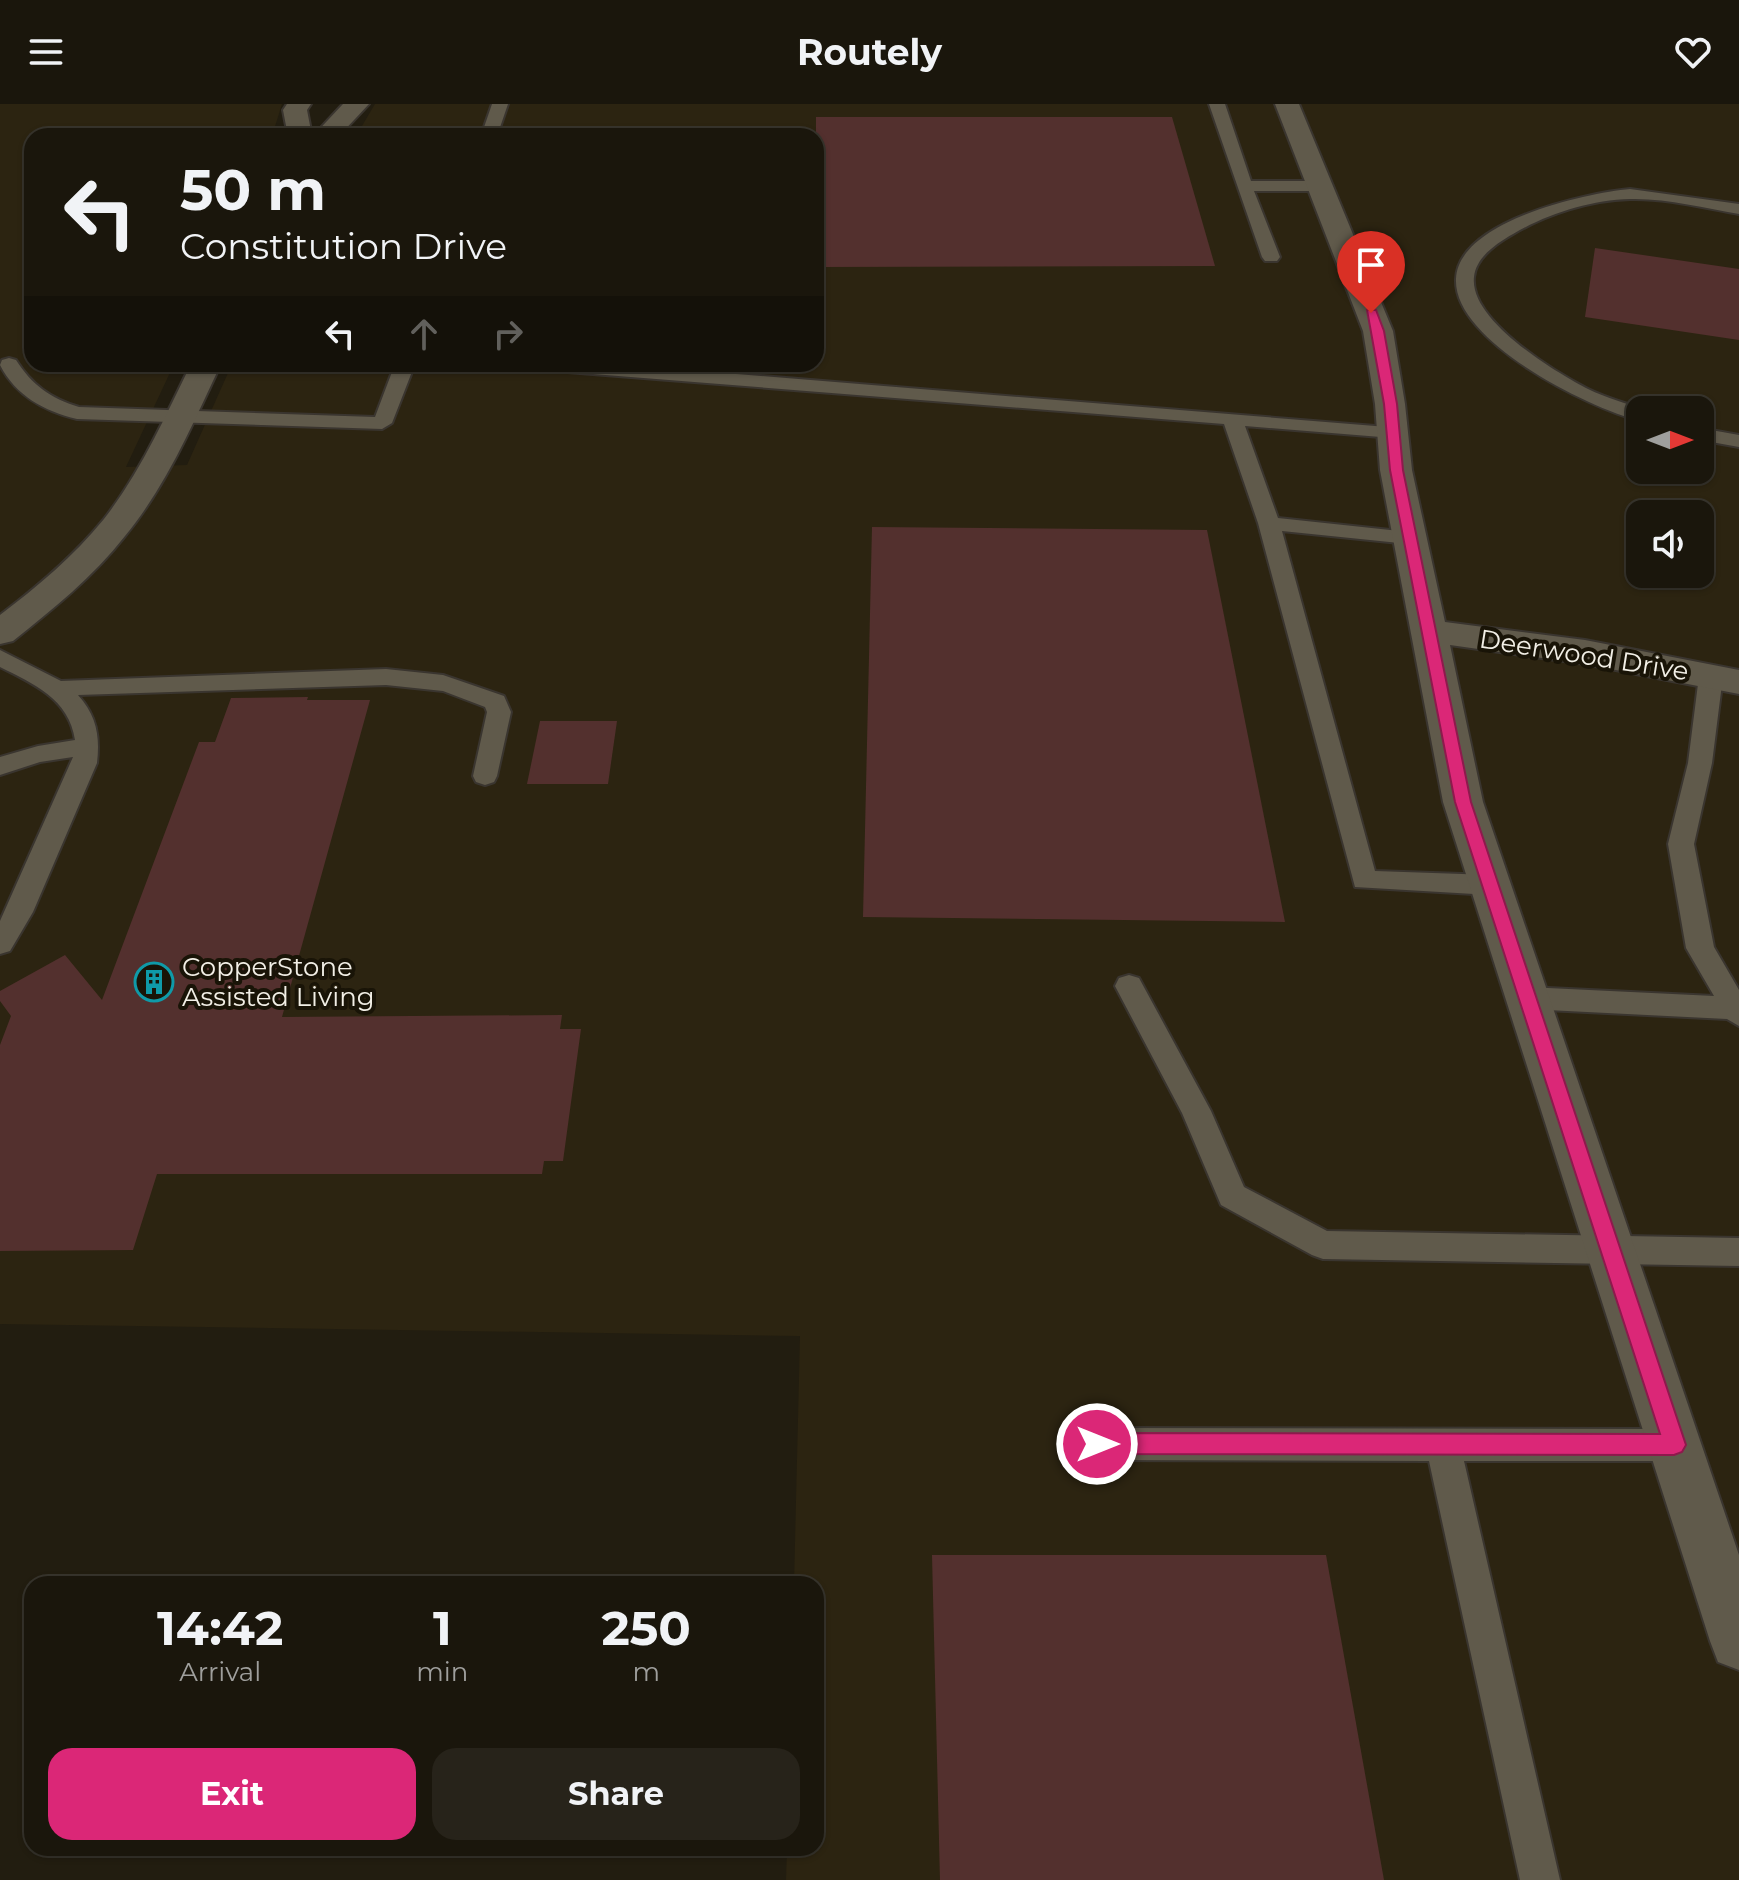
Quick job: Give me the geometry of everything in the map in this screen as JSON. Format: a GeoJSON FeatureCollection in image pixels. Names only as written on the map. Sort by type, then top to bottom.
{"type":"FeatureCollection","features":[{"type":"Feature","properties":{"kind":"street"},"geometry":{"type":"LineString","coordinates":[[298,128],[295,110],[299,104]]}},
{"type":"Feature","properties":{"kind":"street"},"geometry":{"type":"LineString","coordinates":[[333,128],[357,104]]}},
{"type":"Feature","properties":{"kind":"street"},"geometry":{"type":"LineString","coordinates":[[1287,104],[1378,331],[1409,538],[1463,802],[1739,1641]]}},
{"type":"Feature","properties":{"kind":"street"},"geometry":{"type":"LineString","coordinates":[[0,633],[39,603],[98,547],[130,506],[181,417],[202,372]]}},
{"type":"Feature","properties":{"kind":"street","name":"Deerwood Drive"},"geometry":{"type":"LineString","coordinates":[[1429,632],[1533,643],[1629,658],[1725,679]]}},
{"type":"Feature","properties":{"kind":"lane"},"geometry":{"type":"LineString","coordinates":[[492,128],[500,104]]}},
{"type":"Feature","properties":{"kind":"lane"},"geometry":{"type":"LineString","coordinates":[[1217,104],[1271,257]]}},
{"type":"Feature","properties":{"kind":"lane"},"geometry":{"type":"LineString","coordinates":[[1244,186],[1322,186]]}},
{"type":"Feature","properties":{"kind":"lane"},"geometry":{"type":"LineString","coordinates":[[1626,410],[1579,392],[1503,340],[1469,300],[1465,274],[1479,249],[1505,229],[1576,202],[1630,194],[1739,209]]}},
{"type":"Feature","properties":{"kind":"lane"},"geometry":{"type":"LineString","coordinates":[[9,364],[15,379],[53,406],[105,416],[382,423],[402,372]]}},
{"type":"Feature","properties":{"kind":"lane"},"geometry":{"type":"LineString","coordinates":[[642,372],[1393,432]]}},
{"type":"Feature","properties":{"kind":"lane"},"geometry":{"type":"LineString","coordinates":[[1232,419],[1269,523],[1364,880],[1491,885]]}},
{"type":"Feature","properties":{"kind":"lane"},"geometry":{"type":"LineString","coordinates":[[1714,437],[1739,441]]}},
{"type":"Feature","properties":{"kind":"lane"},"geometry":{"type":"LineString","coordinates":[[1269,523],[1409,538]]}},
{"type":"Feature","properties":{"kind":"lane"},"geometry":{"type":"LineString","coordinates":[[0,658],[69,698],[88,729],[89,746],[85,763],[20,912],[0,944]]}},
{"type":"Feature","properties":{"kind":"lane"},"geometry":{"type":"LineString","coordinates":[[57,689],[121,683],[386,678],[451,685],[478,692],[496,702],[499,712],[485,776]]}},
{"type":"Feature","properties":{"kind":"lane"},"geometry":{"type":"LineString","coordinates":[[1725,679],[1700,763],[1681,844],[1700,948],[1737,1012]]}},
{"type":"Feature","properties":{"kind":"lane"},"geometry":{"type":"LineString","coordinates":[[0,766],[38,754],[89,746]]}},
{"type":"Feature","properties":{"kind":"lane"},"geometry":{"type":"LineString","coordinates":[[1129,986],[1196,1111],[1232,1196],[1323,1245],[1610,1247],[1739,1252]]}},
{"type":"Feature","properties":{"kind":"lane"},"geometry":{"type":"LineString","coordinates":[[1527,998],[1737,1012]]}},
{"type":"Feature","properties":{"kind":"lane"},"geometry":{"type":"LineString","coordinates":[[1097,1444],[1674,1445]]}},
{"type":"Feature","properties":{"kind":"lane"},"geometry":{"type":"LineString","coordinates":[[1443,1444],[1540,1880]]}},
{"type":"Feature","properties":{"kind":"shaded area"},"geometry":{"type":"Polygon","coordinates":[[[0,104],[282,104],[274,128],[24,128],[24,372],[170,372],[126,467],[187,465],[228,372],[824,372],[824,128],[361,128],[375,104],[1739,104],[1739,1880],[786,1880],[787,1856],[824,1856],[824,1576],[794,1576],[800,1336],[0,1324],[0,104]]]}},
{"type":"Feature","properties":{"kind":"building"},"geometry":{"type":"Polygon","coordinates":[[[816,117],[1172,117],[1215,266],[824,267],[824,128],[816,128],[816,117]]]}},
{"type":"Feature","properties":{"kind":"building"},"geometry":{"type":"Polygon","coordinates":[[[1595,248],[1739,269],[1739,340],[1585,317],[1595,248]]]}},
{"type":"Feature","properties":{"kind":"building"},"geometry":{"type":"Polygon","coordinates":[[[872,527],[1207,530],[1285,922],[863,917],[872,527]]]}},
{"type":"Feature","properties":{"kind":"building","name":"CopperStone Assisted Living"},"geometry":{"type":"Polygon","coordinates":[[[308,697],[307,700],[370,700],[282,1017],[562,1015],[560,1029],[581,1029],[563,1161],[544,1161],[542,1174],[157,1174],[133,1250],[0,1251],[0,1045],[11,1016],[0,1001],[0,991],[65,955],[102,1000],[199,742],[215,742],[231,698],[308,697]]]}},
{"type":"Feature","properties":{"kind":"building"},"geometry":{"type":"Polygon","coordinates":[[[540,721],[617,721],[608,784],[527,784],[540,721]]]}},
{"type":"Feature","properties":{"kind":"building"},"geometry":{"type":"Polygon","coordinates":[[[932,1555],[1326,1555],[1384,1880],[940,1880],[932,1555]]]}},
{"type":"Feature","properties":{"kind":"place","name":"CopperStone Assisted Living"},"geometry":{"type":"Point","coordinates":[154,982]}},
{"type":"Feature","properties":{"kind":"route"},"geometry":{"type":"LineString","coordinates":[[1097,1444],[1674,1445],[1463,802],[1396,470],[1390,404],[1378,331],[1371,313]]}}]}
